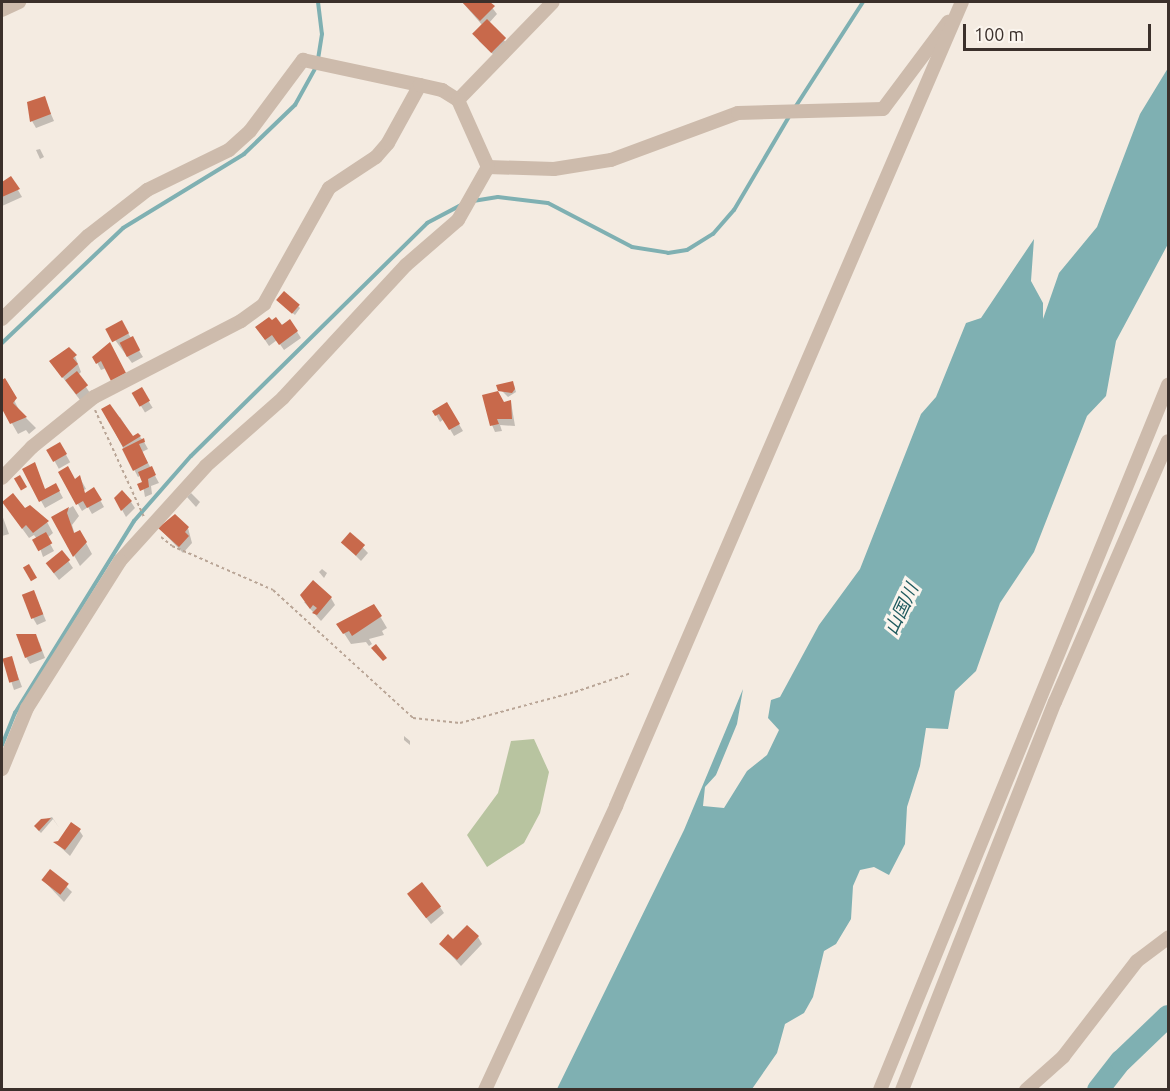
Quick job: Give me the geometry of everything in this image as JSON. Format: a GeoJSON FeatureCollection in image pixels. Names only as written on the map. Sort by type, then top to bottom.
{"type":"FeatureCollection","features":[{"type":"Feature","properties":{"kind":"street"},"geometry":{"type":"LineString","coordinates":[[2,10],[19,2]]}},
{"type":"Feature","properties":{"kind":"street"},"geometry":{"type":"LineString","coordinates":[[458,100],[553,2]]}},
{"type":"Feature","properties":{"kind":"street"},"geometry":{"type":"LineString","coordinates":[[488,167],[554,170],[611,160],[738,113],[883,109],[962,2]]}},
{"type":"Feature","properties":{"kind":"street"},"geometry":{"type":"LineString","coordinates":[[485,1089],[616,806],[962,2]]}},
{"type":"Feature","properties":{"kind":"street"},"geometry":{"type":"LineString","coordinates":[[2,319],[88,236],[147,190],[236,143],[250,131],[303,60],[442,90],[458,100],[488,167]]}},
{"type":"Feature","properties":{"kind":"street"},"geometry":{"type":"LineString","coordinates":[[2,478],[32,447],[94,397],[241,321],[264,304],[329,188],[376,157],[388,143],[420,85]]}},
{"type":"Feature","properties":{"kind":"street"},"geometry":{"type":"LineString","coordinates":[[2,769],[27,708],[78,623],[148,527],[206,465],[283,398],[406,265],[459,220],[488,167]]}},
{"type":"Feature","properties":{"kind":"street"},"geometry":{"type":"LineString","coordinates":[[880,1089],[1168,385]]}},
{"type":"Feature","properties":{"kind":"street"},"geometry":{"type":"LineString","coordinates":[[902,1089],[1055,702],[1168,441]]}},
{"type":"Feature","properties":{"kind":"street"},"geometry":{"type":"LineString","coordinates":[[1026,1089],[1063,1057],[1137,961],[1168,938]]}},
{"type":"Feature","properties":{"kind":"path"},"geometry":{"type":"LineString","coordinates":[[94,397],[92,404],[148,527],[172,546],[273,590],[413,718],[460,723],[575,692],[631,673]]}},
{"type":"Feature","properties":{"kind":"green space"},"geometry":{"type":"Polygon","coordinates":[[[534,739],[549,772],[540,813],[524,843],[487,867],[467,835],[498,793],[511,741],[534,739]]]}},
{"type":"Feature","properties":{"kind":"water","name":"山国川"},"geometry":{"type":"Polygon","coordinates":[[[1168,68],[1168,244],[1116,341],[1106,396],[1087,416],[1034,552],[1000,603],[976,671],[955,691],[948,729],[926,728],[920,766],[907,807],[905,844],[889,875],[874,867],[860,870],[853,886],[851,919],[836,944],[824,951],[813,997],[804,1013],[785,1024],[777,1053],[752,1089],[557,1089],[684,830],[743,689],[737,724],[716,775],[705,787],[703,806],[724,808],[747,771],[767,755],[779,730],[768,718],[771,700],[780,697],[819,625],[860,569],[921,414],[936,397],[966,323],[981,318],[1034,239],[1031,281],[1043,303],[1043,319],[1059,273],[1097,227],[1140,114],[1168,68]]]}},
{"type":"Feature","properties":{"kind":"building"},"geometry":{"type":"Polygon","coordinates":[[[462,2],[490,2],[495,6],[480,21],[462,2]]]}},
{"type":"Feature","properties":{"kind":"building"},"geometry":{"type":"Polygon","coordinates":[[[487,19],[506,38],[491,53],[472,34],[487,19]]]}},
{"type":"Feature","properties":{"kind":"building"},"geometry":{"type":"Polygon","coordinates":[[[45,96],[51,114],[30,122],[27,102],[45,96]]]}},
{"type":"Feature","properties":{"kind":"building"},"geometry":{"type":"Polygon","coordinates":[[[11,176],[20,189],[2,197],[2,182],[11,176]]]}},
{"type":"Feature","properties":{"kind":"building"},"geometry":{"type":"Polygon","coordinates":[[[284,291],[300,305],[292,314],[276,300],[284,291]]]}},
{"type":"Feature","properties":{"kind":"building"},"geometry":{"type":"Polygon","coordinates":[[[269,317],[272,320],[276,317],[282,325],[290,319],[298,331],[279,345],[272,335],[265,340],[255,327],[269,317]]]}},
{"type":"Feature","properties":{"kind":"building"},"geometry":{"type":"Polygon","coordinates":[[[122,320],[129,333],[112,342],[105,329],[122,320]]]}},
{"type":"Feature","properties":{"kind":"building"},"geometry":{"type":"Polygon","coordinates":[[[133,336],[140,350],[127,357],[120,343],[133,336]]]}},
{"type":"Feature","properties":{"kind":"building"},"geometry":{"type":"Polygon","coordinates":[[[110,342],[126,373],[111,381],[101,361],[96,364],[92,357],[110,342]]]}},
{"type":"Feature","properties":{"kind":"building"},"geometry":{"type":"Polygon","coordinates":[[[69,347],[77,355],[73,358],[78,364],[62,378],[49,361],[69,347]]]}},
{"type":"Feature","properties":{"kind":"building"},"geometry":{"type":"Polygon","coordinates":[[[77,371],[88,385],[76,394],[65,380],[77,371]]]}},
{"type":"Feature","properties":{"kind":"building"},"geometry":{"type":"Polygon","coordinates":[[[5,378],[17,398],[13,403],[27,417],[10,424],[2,409],[2,380],[5,378]]]}},
{"type":"Feature","properties":{"kind":"building"},"geometry":{"type":"Polygon","coordinates":[[[513,381],[515,389],[512,393],[498,391],[496,385],[513,381]]]}},
{"type":"Feature","properties":{"kind":"building"},"geometry":{"type":"Polygon","coordinates":[[[142,387],[150,401],[140,407],[132,393],[142,387]]]}},
{"type":"Feature","properties":{"kind":"building"},"geometry":{"type":"Polygon","coordinates":[[[498,391],[504,402],[511,400],[512,419],[497,419],[499,424],[490,426],[482,395],[498,391]]]}},
{"type":"Feature","properties":{"kind":"building"},"geometry":{"type":"Polygon","coordinates":[[[447,402],[460,424],[449,430],[439,414],[435,416],[432,411],[447,402]]]}},
{"type":"Feature","properties":{"kind":"building"},"geometry":{"type":"Polygon","coordinates":[[[110,404],[133,436],[138,433],[141,436],[123,447],[101,409],[110,404]]]}},
{"type":"Feature","properties":{"kind":"building"},"geometry":{"type":"Polygon","coordinates":[[[144,438],[145,442],[139,444],[148,463],[133,471],[122,449],[144,438]]]}},
{"type":"Feature","properties":{"kind":"building"},"geometry":{"type":"Polygon","coordinates":[[[60,442],[67,454],[53,462],[46,450],[60,442]]]}},
{"type":"Feature","properties":{"kind":"building"},"geometry":{"type":"Polygon","coordinates":[[[35,462],[45,489],[56,483],[60,491],[39,502],[22,469],[35,462]]]}},
{"type":"Feature","properties":{"kind":"building"},"geometry":{"type":"Polygon","coordinates":[[[68,466],[75,479],[80,475],[85,493],[94,487],[102,500],[87,508],[83,501],[76,505],[58,472],[68,466]]]}},
{"type":"Feature","properties":{"kind":"building"},"geometry":{"type":"Polygon","coordinates":[[[152,466],[156,475],[148,479],[149,487],[140,491],[137,484],[142,482],[138,472],[152,466]]]}},
{"type":"Feature","properties":{"kind":"building"},"geometry":{"type":"Polygon","coordinates":[[[20,475],[27,487],[21,491],[14,478],[20,475]]]}},
{"type":"Feature","properties":{"kind":"building"},"geometry":{"type":"Polygon","coordinates":[[[122,490],[132,501],[121,511],[114,498],[122,490]]]}},
{"type":"Feature","properties":{"kind":"building"},"geometry":{"type":"Polygon","coordinates":[[[13,493],[25,508],[30,505],[49,521],[33,533],[26,525],[22,529],[2,502],[13,493]]]}},
{"type":"Feature","properties":{"kind":"building"},"geometry":{"type":"Polygon","coordinates":[[[69,507],[67,513],[74,533],[80,530],[87,542],[73,557],[51,517],[69,507]]]}},
{"type":"Feature","properties":{"kind":"building"},"geometry":{"type":"Polygon","coordinates":[[[175,514],[189,527],[185,532],[189,536],[179,547],[158,528],[175,514]]]}},
{"type":"Feature","properties":{"kind":"building"},"geometry":{"type":"Polygon","coordinates":[[[46,532],[52,543],[38,551],[32,540],[46,532]]]}},
{"type":"Feature","properties":{"kind":"building"},"geometry":{"type":"Polygon","coordinates":[[[350,532],[365,545],[356,556],[341,543],[350,532]]]}},
{"type":"Feature","properties":{"kind":"building"},"geometry":{"type":"Polygon","coordinates":[[[62,550],[70,560],[54,573],[46,563],[62,550]]]}},
{"type":"Feature","properties":{"kind":"building"},"geometry":{"type":"Polygon","coordinates":[[[29,564],[37,578],[31,581],[23,568],[29,564]]]}},
{"type":"Feature","properties":{"kind":"building"},"geometry":{"type":"Polygon","coordinates":[[[313,580],[332,597],[317,615],[312,613],[317,608],[313,605],[310,609],[300,595],[313,580]]]}},
{"type":"Feature","properties":{"kind":"building"},"geometry":{"type":"Polygon","coordinates":[[[34,590],[43,614],[31,619],[22,595],[34,590]]]}},
{"type":"Feature","properties":{"kind":"building"},"geometry":{"type":"Polygon","coordinates":[[[374,604],[382,616],[352,636],[349,631],[343,634],[336,624],[374,604]]]}},
{"type":"Feature","properties":{"kind":"building"},"geometry":{"type":"Polygon","coordinates":[[[16,634],[36,634],[42,651],[25,658],[16,634]]]}},
{"type":"Feature","properties":{"kind":"building"},"geometry":{"type":"Polygon","coordinates":[[[376,644],[387,658],[383,661],[371,648],[376,644]]]}},
{"type":"Feature","properties":{"kind":"building"},"geometry":{"type":"Polygon","coordinates":[[[12,656],[19,680],[9,683],[2,659],[12,656]]]}},
{"type":"Feature","properties":{"kind":"building"},"geometry":{"type":"Polygon","coordinates":[[[51,818],[39,831],[34,826],[41,819],[51,818]]]}},
{"type":"Feature","properties":{"kind":"building"},"geometry":{"type":"Polygon","coordinates":[[[71,822],[81,829],[65,850],[53,842],[58,841],[71,822]]]}},
{"type":"Feature","properties":{"kind":"building"},"geometry":{"type":"Polygon","coordinates":[[[50,869],[69,884],[60,895],[41,880],[50,869]]]}},
{"type":"Feature","properties":{"kind":"building"},"geometry":{"type":"Polygon","coordinates":[[[422,882],[441,906],[426,918],[407,894],[422,882]]]}},
{"type":"Feature","properties":{"kind":"building"},"geometry":{"type":"Polygon","coordinates":[[[467,925],[479,936],[457,960],[439,944],[448,934],[453,939],[467,925]]]}},
{"type":"Feature","properties":{"kind":"waterway"},"geometry":{"type":"LineString","coordinates":[[318,2],[322,34],[318,60]]}},
{"type":"Feature","properties":{"kind":"waterway"},"geometry":{"type":"LineString","coordinates":[[794,109],[863,2]]}},
{"type":"Feature","properties":{"kind":"waterway"},"geometry":{"type":"LineString","coordinates":[[2,343],[123,228],[244,154],[295,105],[316,67]]}},
{"type":"Feature","properties":{"kind":"waterway"},"geometry":{"type":"LineString","coordinates":[[473,201],[498,197],[548,203],[632,247],[668,253],[687,250],[713,234],[734,210],[790,115]]}},
{"type":"Feature","properties":{"kind":"waterway"},"geometry":{"type":"LineString","coordinates":[[2,745],[15,713],[134,521],[191,456],[427,223],[463,204]]}},
{"type":"Feature","properties":{"kind":"waterway"},"geometry":{"type":"LineString","coordinates":[[1098,1090],[1121,1061],[1168,1016]]}}]}
